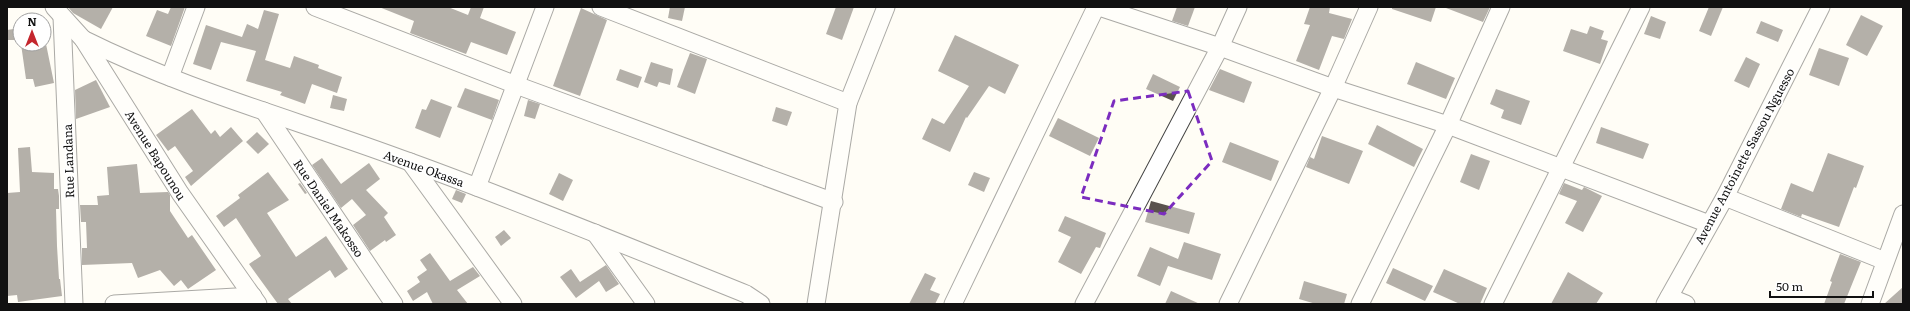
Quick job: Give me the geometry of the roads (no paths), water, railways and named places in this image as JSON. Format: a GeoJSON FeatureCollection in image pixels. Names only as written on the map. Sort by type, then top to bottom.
{"type":"FeatureCollection","features":[{"type":"Feature","properties":{"kind":"street"},"geometry":{"type":"LineString","coordinates":[[170,76],[196,7]]}},
{"type":"Feature","properties":{"kind":"street"},"geometry":{"type":"LineString","coordinates":[[315,7],[516,85],[834,202]]}},
{"type":"Feature","properties":{"kind":"street"},"geometry":{"type":"LineString","coordinates":[[477,187],[545,7]]}},
{"type":"Feature","properties":{"kind":"street"},"geometry":{"type":"LineString","coordinates":[[601,7],[848,104]]}},
{"type":"Feature","properties":{"kind":"street"},"geometry":{"type":"LineString","coordinates":[[953,304],[1096,7]]}},
{"type":"Feature","properties":{"kind":"street"},"geometry":{"type":"LineString","coordinates":[[1099,7],[1220,47],[1332,88],[1448,125],[1709,224]]}},
{"type":"Feature","properties":{"kind":"street"},"geometry":{"type":"LineString","coordinates":[[1084,304],[1220,47],[1238,7]]}},
{"type":"Feature","properties":{"kind":"street"},"geometry":{"type":"LineString","coordinates":[[1228,304],[1332,88],[1369,7]]}},
{"type":"Feature","properties":{"kind":"street"},"geometry":{"type":"LineString","coordinates":[[1360,304],[1448,125],[1501,7]]}},
{"type":"Feature","properties":{"kind":"street"},"geometry":{"type":"LineString","coordinates":[[1493,304],[1641,7]]}},
{"type":"Feature","properties":{"kind":"street","name":"Avenue Antoinette Sassou Nguesso"},"geometry":{"type":"LineString","coordinates":[[1667,300],[1725,197],[1821,7]]}},
{"type":"Feature","properties":{"kind":"street"},"geometry":{"type":"LineString","coordinates":[[816,304],[834,202],[848,104],[884,8]]}},
{"type":"Feature","properties":{"kind":"street","name":"Avenue Bapounou"},"geometry":{"type":"LineString","coordinates":[[58,12],[83,39],[180,193],[256,300]]}},
{"type":"Feature","properties":{"kind":"street","name":"Rue Landana"},"geometry":{"type":"LineString","coordinates":[[58,12],[74,304]]}},
{"type":"Feature","properties":{"kind":"street","name":"Avenue Okassa"},"geometry":{"type":"LineString","coordinates":[[83,39],[114,54],[264,112],[410,161],[595,233],[746,294],[761,304]]}},
{"type":"Feature","properties":{"kind":"street","name":"Rue Daniel Makosso"},"geometry":{"type":"LineString","coordinates":[[264,112],[394,304]]}},
{"type":"Feature","properties":{"kind":"street"},"geometry":{"type":"LineString","coordinates":[[410,161],[513,304]]}},
{"type":"Feature","properties":{"kind":"street"},"geometry":{"type":"LineString","coordinates":[[1725,197],[1886,261]]}},
{"type":"Feature","properties":{"kind":"street"},"geometry":{"type":"LineString","coordinates":[[1870,304],[1903,214]]}},
{"type":"Feature","properties":{"kind":"street"},"geometry":{"type":"LineString","coordinates":[[595,233],[646,304]]}},
{"type":"Feature","properties":{"kind":"street"},"geometry":{"type":"LineString","coordinates":[[114,304],[256,300]]}},
{"type":"Feature","properties":{"kind":"street"},"geometry":{"type":"LineString","coordinates":[[1667,300],[1686,304]]}}]}
